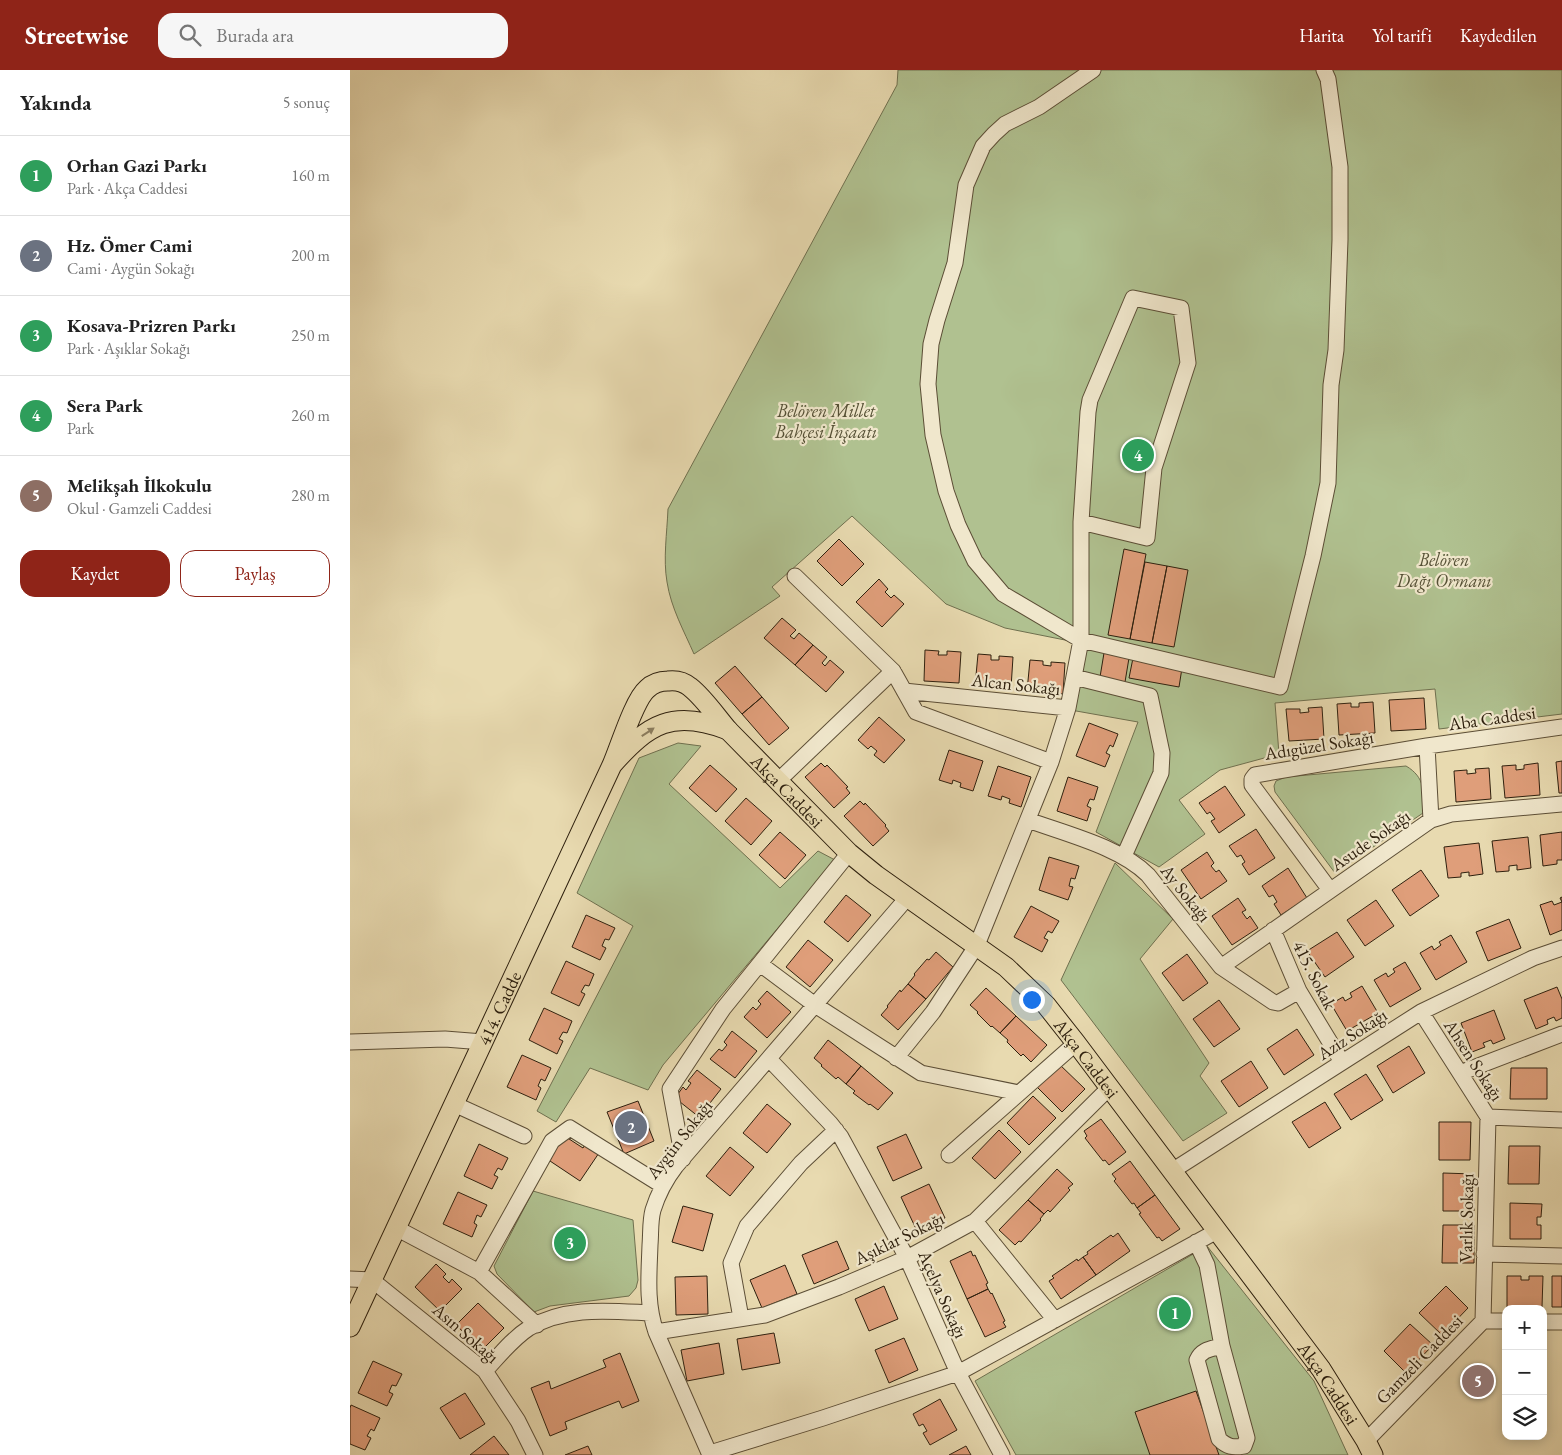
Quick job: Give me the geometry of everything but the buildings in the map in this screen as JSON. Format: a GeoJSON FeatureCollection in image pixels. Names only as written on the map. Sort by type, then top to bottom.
{"type":"FeatureCollection","features":[{"type":"Feature","properties":{"kind":"main road","name":"Akça Caddesi"},"geometry":{"type":"LineString","coordinates":[[646,689],[665,681],[685,684],[695,692],[728,730],[849,852],[907,898],[977,945],[1034,992],[1110,1087],[1321,1369],[1370,1448]]}},
{"type":"Feature","properties":{"kind":"main road","name":"414. Cadde"},"geometry":{"type":"LineString","coordinates":[[350,1327],[612,765],[635,708],[646,689]]}},
{"type":"Feature","properties":{"kind":"main road","name":"Akça Caddesi"},"geometry":{"type":"LineString","coordinates":[[612,765],[644,734],[668,722],[699,721],[728,730]]}},
{"type":"Feature","properties":{"kind":"street"},"geometry":{"type":"LineString","coordinates":[[1093,70],[1039,107],[1005,124],[983,146],[966,184],[955,263],[931,344],[928,384],[933,435],[946,491],[958,524],[975,561],[1003,594],[1081,640],[1280,686],[1313,556],[1328,483],[1331,385],[1336,345],[1340,240],[1340,167],[1332,102],[1328,79],[1324,70]]}},
{"type":"Feature","properties":{"kind":"street"},"geometry":{"type":"LineString","coordinates":[[1068,708],[1081,640],[1081,522],[1089,406],[1104,365],[1133,298],[1181,308],[1188,363],[1154,468],[1147,538],[1081,522]]}},
{"type":"Feature","properties":{"kind":"street"},"geometry":{"type":"LineString","coordinates":[[795,576],[893,671],[916,712],[1051,762]]}},
{"type":"Feature","properties":{"kind":"street"},"geometry":{"type":"LineString","coordinates":[[778,780],[893,671]]}},
{"type":"Feature","properties":{"kind":"street"},"geometry":{"type":"LineString","coordinates":[[1074,677],[1150,696],[1162,754],[1161,773],[1124,856]]}},
{"type":"Feature","properties":{"kind":"street","name":"Alcan Sokağı"},"geometry":{"type":"LineString","coordinates":[[896,1058],[933,1012],[977,945],[1051,762],[1068,708],[904,690]]}},
{"type":"Feature","properties":{"kind":"street","name":"Aba Caddesi"},"geometry":{"type":"LineString","coordinates":[[1427,746],[1562,727]]}},
{"type":"Feature","properties":{"kind":"street"},"geometry":{"type":"LineString","coordinates":[[1427,746],[1431,820]]}},
{"type":"Feature","properties":{"kind":"street","name":"Adıgüzel Sokağı"},"geometry":{"type":"LineString","coordinates":[[1330,890],[1252,785],[1252,777],[1263,773],[1427,746]]}},
{"type":"Feature","properties":{"kind":"street","name":"Asude Sokağı"},"geometry":{"type":"LineString","coordinates":[[1221,967],[1431,820],[1451,814],[1562,804]]}},
{"type":"Feature","properties":{"kind":"street","name":"Ay Sokağı"},"geometry":{"type":"LineString","coordinates":[[1028,820],[1101,846],[1124,856],[1140,866],[1221,967],[1275,1004],[1299,991]]}},
{"type":"Feature","properties":{"kind":"street"},"geometry":{"type":"LineString","coordinates":[[683,1159],[670,1088],[723,1009],[849,852]]}},
{"type":"Feature","properties":{"kind":"street","name":"Aygün Sokağı"},"geometry":{"type":"LineString","coordinates":[[710,1454],[656,1332],[650,1313],[648,1284],[652,1218],[656,1204],[663,1186],[672,1172],[907,898]]}},
{"type":"Feature","properties":{"kind":"street","name":"415. Sokak"},"geometry":{"type":"LineString","coordinates":[[1272,930],[1299,991],[1342,1062]]}},
{"type":"Feature","properties":{"kind":"street","name":"Aziz Sokağı"},"geometry":{"type":"LineString","coordinates":[[1172,1171],[1421,1012],[1533,958],[1562,948]]}},
{"type":"Feature","properties":{"kind":"street"},"geometry":{"type":"LineString","coordinates":[[760,964],[815,1005],[921,1073],[1019,1093]]}},
{"type":"Feature","properties":{"kind":"street","name":"Ahsen Sokağı"},"geometry":{"type":"LineString","coordinates":[[1421,1012],[1488,1117],[1562,1120]]}},
{"type":"Feature","properties":{"kind":"street"},"geometry":{"type":"LineString","coordinates":[[1460,1073],[1562,1034]]}},
{"type":"Feature","properties":{"kind":"street"},"geometry":{"type":"LineString","coordinates":[[350,1042],[446,1039],[483,1042]]}},
{"type":"Feature","properties":{"kind":"street"},"geometry":{"type":"LineString","coordinates":[[949,1155],[1076,1043]]}},
{"type":"Feature","properties":{"kind":"street","name":"Açelya Sokağı"},"geometry":{"type":"LineString","coordinates":[[769,1059],[836,1130],[907,1258],[958,1373],[1002,1455]]}},
{"type":"Feature","properties":{"kind":"street","name":"Aşıklar Sokağı"},"geometry":{"type":"LineString","coordinates":[[656,1332],[765,1315],[839,1287],[907,1258],[975,1221],[1110,1087]]}},
{"type":"Feature","properties":{"kind":"street"},"geometry":{"type":"LineString","coordinates":[[454,1104],[524,1136]]}},
{"type":"Feature","properties":{"kind":"street","name":"Varlık Sokağı"},"geometry":{"type":"LineString","coordinates":[[1483,1320],[1488,1117]]}},
{"type":"Feature","properties":{"kind":"street"},"geometry":{"type":"LineString","coordinates":[[479,1272],[552,1141],[570,1128],[663,1186]]}},
{"type":"Feature","properties":{"kind":"street"},"geometry":{"type":"LineString","coordinates":[[741,1318],[731,1263],[746,1226],[801,1163],[836,1130]]}},
{"type":"Feature","properties":{"kind":"street"},"geometry":{"type":"LineString","coordinates":[[975,1221],[1055,1320]]}},
{"type":"Feature","properties":{"kind":"street"},"geometry":{"type":"LineString","coordinates":[[396,1228],[479,1272],[537,1325]]}},
{"type":"Feature","properties":{"kind":"street"},"geometry":{"type":"LineString","coordinates":[[710,1454],[958,1373],[1217,1231]]}},
{"type":"Feature","properties":{"kind":"street"},"geometry":{"type":"LineString","coordinates":[[1196,1242],[1206,1265],[1222,1346],[1247,1438],[1244,1446],[1234,1448],[1225,1445],[1219,1439],[1197,1360],[1199,1355],[1206,1350],[1222,1346]]}},
{"type":"Feature","properties":{"kind":"street"},"geometry":{"type":"LineString","coordinates":[[1484,1254],[1562,1256]]}},
{"type":"Feature","properties":{"kind":"street"},"geometry":{"type":"LineString","coordinates":[[350,1279],[372,1280]]}},
{"type":"Feature","properties":{"kind":"street","name":"Asın Sokağı"},"geometry":{"type":"LineString","coordinates":[[372,1280],[485,1371],[518,1421],[535,1455]]}},
{"type":"Feature","properties":{"kind":"street"},"geometry":{"type":"LineString","coordinates":[[485,1371],[519,1336],[537,1325],[559,1316],[586,1311],[650,1313]]}},
{"type":"Feature","properties":{"kind":"street","name":"Gamzeli Caddesi"},"geometry":{"type":"LineString","coordinates":[[1370,1448],[1483,1320],[1502,1321]]}},
{"type":"Feature","properties":{"kind":"street"},"geometry":{"type":"LineString","coordinates":[[1547,1322],[1562,1322]]}},
{"type":"Feature","properties":{"kind":"green space"},"geometry":{"type":"Polygon","coordinates":[[[898,70],[1562,70],[1562,714],[1439,729],[1435,689],[1275,703],[1279,754],[1220,770],[1179,800],[1205,834],[1159,867],[1096,832],[1138,722],[1065,709],[1075,642],[1005,628],[946,604],[852,516],[772,587],[780,596],[694,654],[675,610],[667,582],[665,555],[668,509],[897,85],[898,70]]]}},
{"type":"Feature","properties":{"kind":"green space"},"geometry":{"type":"Polygon","coordinates":[[[678,743],[701,746],[669,784],[780,888],[818,851],[835,860],[663,1065],[648,1090],[590,1068],[556,1122],[537,1111],[633,926],[577,893],[639,758],[678,743]]]}},
{"type":"Feature","properties":{"kind":"green space"},"geometry":{"type":"Polygon","coordinates":[[[1406,766],[1420,780],[1424,792],[1423,813],[1335,873],[1275,792],[1274,786],[1276,781],[1286,777],[1406,766]]]}},
{"type":"Feature","properties":{"kind":"green space"},"geometry":{"type":"Polygon","coordinates":[[[1115,863],[1173,919],[1140,959],[1209,1063],[1200,1076],[1227,1113],[1183,1141],[1061,980],[1115,863]]]}},
{"type":"Feature","properties":{"kind":"green space"},"geometry":{"type":"Polygon","coordinates":[[[533,1191],[633,1220],[638,1280],[636,1288],[629,1296],[550,1306],[534,1312],[497,1274],[494,1266],[533,1191]]]}},
{"type":"Feature","properties":{"kind":"green space"},"geometry":{"type":"Polygon","coordinates":[[[1207,1246],[1314,1381],[1348,1455],[1016,1455],[975,1381],[1207,1246]]]}},
{"type":"Feature","properties":{"kind":"place","name":"Sera Park"},"geometry":{"type":"Point","coordinates":[1138,455]}},
{"type":"Feature","properties":{"kind":"place","name":"Hz. Ömer Cami"},"geometry":{"type":"Point","coordinates":[631,1127]}},
{"type":"Feature","properties":{"kind":"place","name":"Kosava-Prizren Parkı"},"geometry":{"type":"Point","coordinates":[570,1243]}},
{"type":"Feature","properties":{"kind":"place","name":"Orhan Gazi Parkı"},"geometry":{"type":"Point","coordinates":[1175,1313]}},
{"type":"Feature","properties":{"kind":"place","name":"Melikşah İlkokulu"},"geometry":{"type":"Point","coordinates":[1478,1381]}},
{"type":"Feature","properties":{"kind":"park label","name":"Belören Millet Bahçesi İnşaatı"},"geometry":{"type":"Point","coordinates":[826,420]}},
{"type":"Feature","properties":{"kind":"park label","name":"Belören Dağı Ormanı"},"geometry":{"type":"Point","coordinates":[1444,569]}}]}
